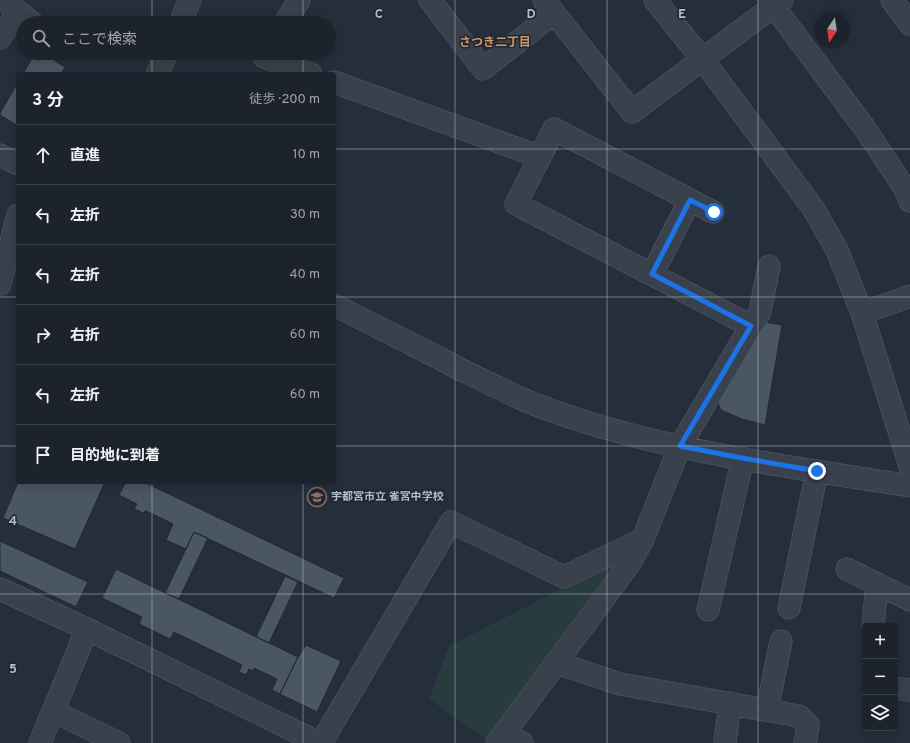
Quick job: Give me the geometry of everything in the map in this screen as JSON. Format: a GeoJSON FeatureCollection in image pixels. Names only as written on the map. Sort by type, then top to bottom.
{"type":"FeatureCollection","features":[{"type":"Feature","properties":{"kind":"street"},"geometry":{"type":"LineString","coordinates":[[183,16],[190,0]]}},
{"type":"Feature","properties":{"kind":"street"},"geometry":{"type":"LineString","coordinates":[[289,16],[299,0]]}},
{"type":"Feature","properties":{"kind":"street"},"geometry":{"type":"LineString","coordinates":[[430,0],[483,69],[549,6],[632,112],[703,60],[775,2],[864,127],[905,189],[910,201]]}},
{"type":"Feature","properties":{"kind":"street"},"geometry":{"type":"LineString","coordinates":[[655,0],[703,60],[813,208],[837,250],[862,313],[910,466]]}},
{"type":"Feature","properties":{"kind":"street"},"geometry":{"type":"LineString","coordinates":[[892,0],[910,24]]}},
{"type":"Feature","properties":{"kind":"street"},"geometry":{"type":"LineString","coordinates":[[0,38],[18,12]]}},
{"type":"Feature","properties":{"kind":"street"},"geometry":{"type":"LineString","coordinates":[[158,72],[163,60]]}},
{"type":"Feature","properties":{"kind":"street"},"geometry":{"type":"LineString","coordinates":[[262,61],[303,72]]}},
{"type":"Feature","properties":{"kind":"street"},"geometry":{"type":"LineString","coordinates":[[336,83],[540,156]]}},
{"type":"Feature","properties":{"kind":"street"},"geometry":{"type":"LineString","coordinates":[[714,212],[554,129],[516,204],[751,326]]}},
{"type":"Feature","properties":{"kind":"street"},"geometry":{"type":"LineString","coordinates":[[0,155],[16,163]]}},
{"type":"Feature","properties":{"kind":"street"},"geometry":{"type":"LineString","coordinates":[[652,274],[690,200]]}},
{"type":"Feature","properties":{"kind":"street"},"geometry":{"type":"LineString","coordinates":[[0,284],[16,223]]}},
{"type":"Feature","properties":{"kind":"street"},"geometry":{"type":"LineString","coordinates":[[508,741],[556,663],[630,563],[643,539],[680,446],[760,312],[769,266]]}},
{"type":"Feature","properties":{"kind":"street"},"geometry":{"type":"LineString","coordinates":[[862,313],[910,296]]}},
{"type":"Feature","properties":{"kind":"street"},"geometry":{"type":"LineString","coordinates":[[336,306],[497,388],[534,404],[618,431],[680,446],[742,458],[910,486]]}},
{"type":"Feature","properties":{"kind":"street"},"geometry":{"type":"LineString","coordinates":[[708,610],[742,458]]}},
{"type":"Feature","properties":{"kind":"street"},"geometry":{"type":"LineString","coordinates":[[789,608],[817,471]]}},
{"type":"Feature","properties":{"kind":"street"},"geometry":{"type":"LineString","coordinates":[[0,589],[87,629],[320,743],[451,522],[564,577],[643,539]]}},
{"type":"Feature","properties":{"kind":"street"},"geometry":{"type":"LineString","coordinates":[[847,569],[910,600]]}},
{"type":"Feature","properties":{"kind":"street"},"geometry":{"type":"LineString","coordinates":[[873,623],[877,584]]}},
{"type":"Feature","properties":{"kind":"street"},"geometry":{"type":"LineString","coordinates":[[40,743],[87,629]]}},
{"type":"Feature","properties":{"kind":"street"},"geometry":{"type":"LineString","coordinates":[[767,710],[781,641]]}},
{"type":"Feature","properties":{"kind":"street"},"geometry":{"type":"LineString","coordinates":[[556,663],[620,684],[800,716],[808,725],[805,743]]}},
{"type":"Feature","properties":{"kind":"street"},"geometry":{"type":"LineString","coordinates":[[898,688],[910,690]]}},
{"type":"Feature","properties":{"kind":"street"},"geometry":{"type":"LineString","coordinates":[[725,743],[730,703]]}},
{"type":"Feature","properties":{"kind":"street"},"geometry":{"type":"LineString","coordinates":[[54,711],[119,743]]}},
{"type":"Feature","properties":{"kind":"green space"},"geometry":{"type":"Polygon","coordinates":[[[616,561],[487,740],[429,699],[449,646],[616,561]]]}},
{"type":"Feature","properties":{"kind":"building"},"geometry":{"type":"Polygon","coordinates":[[[31,60],[54,60],[65,67],[62,72],[24,72],[31,60]]]}},
{"type":"Feature","properties":{"kind":"building"},"geometry":{"type":"Polygon","coordinates":[[[16,85],[16,125],[0,115],[16,85]]]}},
{"type":"Feature","properties":{"kind":"building"},"geometry":{"type":"Polygon","coordinates":[[[765,322],[782,325],[765,425],[742,419],[721,410],[716,398],[765,322]]]}},
{"type":"Feature","properties":{"kind":"building"},"geometry":{"type":"Polygon","coordinates":[[[17,484],[104,484],[75,549],[3,518],[17,484]]]}},
{"type":"Feature","properties":{"kind":"building"},"geometry":{"type":"Polygon","coordinates":[[[125,484],[148,484],[344,578],[334,598],[194,532],[186,549],[166,540],[173,524],[146,511],[143,513],[134,509],[137,504],[119,495],[125,484]]]}},
{"type":"Feature","properties":{"kind":"building"},"geometry":{"type":"Polygon","coordinates":[[[194,532],[208,538],[179,599],[165,593],[194,532]]]}},
{"type":"Feature","properties":{"kind":"building"},"geometry":{"type":"Polygon","coordinates":[[[0,541],[88,582],[76,607],[0,571],[0,541]]]}},
{"type":"Feature","properties":{"kind":"building"},"geometry":{"type":"Polygon","coordinates":[[[116,569],[298,657],[280,694],[272,690],[277,679],[254,668],[253,671],[249,669],[246,675],[239,672],[242,665],[174,632],[170,639],[139,624],[142,617],[102,598],[116,569]]]}},
{"type":"Feature","properties":{"kind":"building"},"geometry":{"type":"Polygon","coordinates":[[[285,576],[298,582],[269,643],[256,637],[285,576]]]}},
{"type":"Feature","properties":{"kind":"building"},"geometry":{"type":"Polygon","coordinates":[[[306,645],[341,661],[317,712],[280,694],[298,657],[306,645]]]}},
{"type":"Feature","properties":{"kind":"place","name":"宇都宮市立 雀宮中学校"},"geometry":{"type":"Point","coordinates":[317,497]}},
{"type":"Feature","properties":{"kind":"district","name":"さつき二丁目"},"geometry":{"type":"Point","coordinates":[495,43]}},
{"type":"Feature","properties":{"kind":"route"},"geometry":{"type":"LineString","coordinates":[[714,212],[690,200],[652,274],[751,326],[680,446],[817,471]]}}]}
